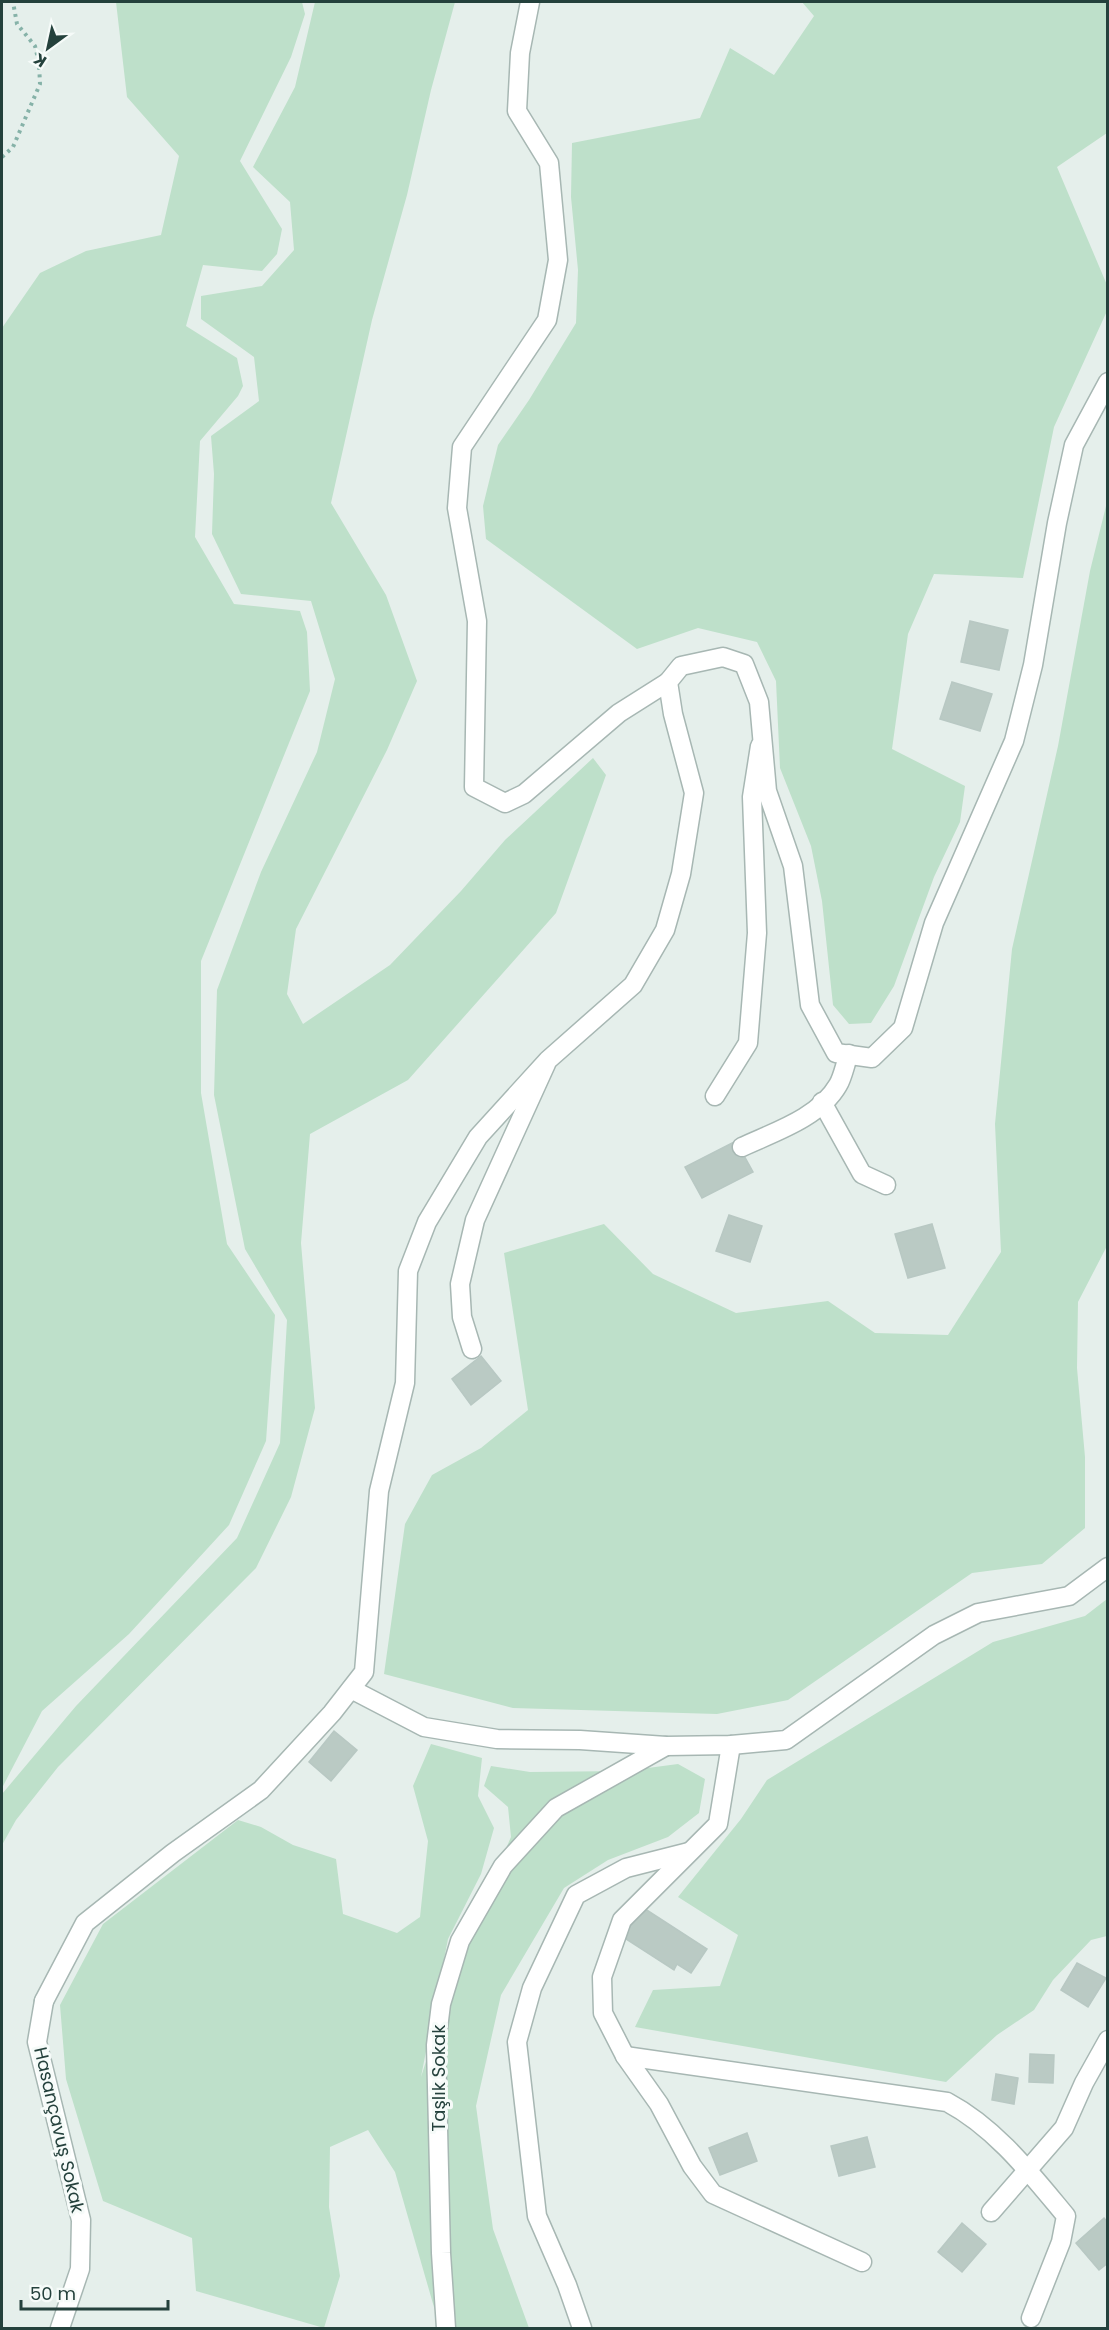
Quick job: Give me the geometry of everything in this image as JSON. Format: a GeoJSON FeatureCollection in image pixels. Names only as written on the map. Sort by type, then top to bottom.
{"type":"FeatureCollection","features":[{"type":"Feature","properties":{"kind":"street"},"geometry":{"type":"LineString","coordinates":[[530,2],[520,53],[517,111],[549,163],[558,260],[547,320],[462,447],[457,508],[477,621],[474,787],[505,803],[524,794],[619,713],[668,682],[681,666],[723,657],[744,664],[759,702],[767,791],[793,866],[810,1005],[836,1053],[872,1058],[903,1028],[934,923],[1014,741],[1033,665],[1057,523],[1074,445],[1107,382]]}},
{"type":"Feature","properties":{"kind":"street","name":"Hasançavuş Sokak"},"geometry":{"type":"LineString","coordinates":[[60,2328],[80,2269],[81,2220],[37,2042],[44,2001],[85,1923],[172,1853],[261,1790],[364,1672],[379,1491],[405,1383],[408,1271],[427,1222],[478,1137],[548,1060],[633,985],[665,930],[681,874],[694,793],[673,714],[668,682]]}},
{"type":"Feature","properties":{"kind":"street"},"geometry":{"type":"LineString","coordinates":[[715,1096],[748,1043],[757,933],[752,797],[762,732]]}},
{"type":"Feature","properties":{"kind":"street"},"geometry":{"type":"LineString","coordinates":[[742,1147],[793,1123],[822,1102],[838,1085],[849,1054]]}},
{"type":"Feature","properties":{"kind":"street"},"geometry":{"type":"LineString","coordinates":[[472,1349],[462,1317],[460,1284],[475,1220],[548,1060]]}},
{"type":"Feature","properties":{"kind":"street"},"geometry":{"type":"LineString","coordinates":[[822,1102],[862,1174],[886,1185]]}},
{"type":"Feature","properties":{"kind":"street"},"geometry":{"type":"LineString","coordinates":[[351,1689],[424,1727],[497,1739],[580,1740],[666,1746],[731,1745],[786,1740],[934,1635],[978,1613],[1069,1596],[1107,1567]]}},
{"type":"Feature","properties":{"kind":"street"},"geometry":{"type":"LineString","coordinates":[[731,1745],[718,1824],[622,1920],[602,1977],[603,2013],[625,2056],[659,2104],[692,2166],[713,2194],[862,2262]]}},
{"type":"Feature","properties":{"kind":"street","name":"Taşlık Sokak"},"geometry":{"type":"LineString","coordinates":[[446,2328],[436,2045],[441,2004],[460,1941],[503,1866],[556,1808],[666,1746]]}},
{"type":"Feature","properties":{"kind":"street"},"geometry":{"type":"LineString","coordinates":[[582,2328],[567,2284],[537,2216],[517,2042],[532,1988],[576,1895],[626,1868],[690,1852]]}},
{"type":"Feature","properties":{"kind":"street"},"geometry":{"type":"LineString","coordinates":[[991,2212],[1064,2128],[1107,2040]]}},
{"type":"Feature","properties":{"kind":"street"},"geometry":{"type":"LineString","coordinates":[[625,2056],[947,2102],[974,2116],[1027,2169],[1066,2216],[1061,2242],[1031,2318]]}},
{"type":"Feature","properties":{"kind":"path"},"geometry":{"type":"LineString","coordinates":[[2,157],[13,147],[40,84],[35,46],[17,24],[13,2]]}},
{"type":"Feature","properties":{"kind":"green space"},"geometry":{"type":"Polygon","coordinates":[[[116,2],[302,2],[305,14],[291,57],[240,161],[282,229],[277,254],[262,271],[203,265],[186,326],[237,358],[243,386],[238,396],[200,441],[195,537],[234,604],[300,611],[307,632],[310,691],[201,961],[201,1093],[227,1244],[275,1315],[266,1441],[229,1525],[129,1634],[42,1711],[2,1788],[2,328],[40,273],[86,251],[161,235],[179,156],[127,97],[116,2]]]}},
{"type":"Feature","properties":{"kind":"green space"},"geometry":{"type":"Polygon","coordinates":[[[315,2],[455,2],[431,90],[407,195],[372,320],[331,503],[386,595],[417,681],[387,750],[296,929],[287,994],[303,1024],[390,965],[461,891],[505,840],[593,758],[606,775],[556,913],[408,1080],[310,1134],[301,1243],[315,1408],[291,1497],[256,1568],[58,1767],[16,1820],[2,1845],[2,1794],[76,1706],[237,1538],[280,1443],[287,1320],[245,1249],[214,1095],[217,990],[261,872],[317,752],[335,679],[311,601],[241,594],[212,534],[214,474],[211,436],[259,401],[254,357],[201,319],[201,296],[262,286],[294,250],[290,202],[253,167],[295,87],[315,2]]]}},
{"type":"Feature","properties":{"kind":"green space"},"geometry":{"type":"Polygon","coordinates":[[[802,2],[1108,2],[1107,133],[1057,167],[1107,285],[1107,311],[1054,427],[1023,578],[934,574],[908,634],[892,749],[965,786],[960,822],[934,877],[894,986],[871,1023],[849,1024],[833,1005],[822,901],[811,846],[780,768],[776,681],[757,642],[698,628],[637,649],[486,539],[483,506],[498,445],[529,400],[576,323],[578,270],[571,197],[572,143],[700,118],[730,48],[774,75],[814,16],[802,2]]]}},
{"type":"Feature","properties":{"kind":"green space"},"geometry":{"type":"Polygon","coordinates":[[[1107,502],[1108,1244],[1078,1302],[1077,1368],[1085,1457],[1085,1528],[1042,1564],[972,1573],[788,1700],[717,1714],[513,1708],[384,1674],[405,1524],[432,1475],[481,1448],[528,1410],[504,1253],[604,1224],[653,1274],[736,1313],[828,1301],[875,1333],[948,1335],[1001,1252],[995,1124],[1012,949],[1058,746],[1090,571],[1107,502]]]}},
{"type":"Feature","properties":{"kind":"green space"},"geometry":{"type":"Polygon","coordinates":[[[1107,1599],[1107,1936],[1091,1940],[1053,1980],[1034,2010],[997,2035],[946,2082],[635,2027],[653,1990],[720,1986],[738,1935],[678,1897],[741,1819],[767,1780],[993,1642],[1085,1616],[1107,1599]]]}},
{"type":"Feature","properties":{"kind":"green space"},"geometry":{"type":"Polygon","coordinates":[[[431,1744],[482,1758],[478,1796],[494,1828],[481,1874],[448,1939],[421,2077],[462,1949],[511,1837],[508,1807],[484,1786],[491,1766],[530,1772],[625,1771],[678,1764],[705,1779],[699,1813],[668,1837],[608,1860],[564,1888],[501,1995],[476,2106],[493,2229],[529,2328],[440,2328],[395,2172],[368,2130],[330,2147],[329,2207],[340,2276],[324,2328],[196,2291],[192,2238],[103,2201],[66,2079],[60,2005],[103,1924],[238,1820],[261,1827],[293,1845],[336,1859],[343,1914],[397,1933],[420,1917],[428,1841],[413,1786],[431,1744]]]}},
{"type":"Feature","properties":{"kind":"building"},"geometry":{"type":"Polygon","coordinates":[[[970,621],[1008,630],[999,670],[961,662],[970,621]]]}},
{"type":"Feature","properties":{"kind":"building"},"geometry":{"type":"Polygon","coordinates":[[[952,682],[992,694],[980,731],[940,719],[952,682]]]}},
{"type":"Feature","properties":{"kind":"building"},"geometry":{"type":"Polygon","coordinates":[[[736,1141],[753,1172],[702,1198],[685,1167],[736,1141]]]}},
{"type":"Feature","properties":{"kind":"building"},"geometry":{"type":"Polygon","coordinates":[[[729,1215],[762,1226],[750,1262],[716,1251],[729,1215]]]}},
{"type":"Feature","properties":{"kind":"building"},"geometry":{"type":"Polygon","coordinates":[[[932,1224],[945,1268],[908,1278],[895,1234],[932,1224]]]}},
{"type":"Feature","properties":{"kind":"building"},"geometry":{"type":"Polygon","coordinates":[[[481,1356],[501,1381],[471,1405],[452,1379],[481,1356]]]}},
{"type":"Feature","properties":{"kind":"building"},"geometry":{"type":"Polygon","coordinates":[[[334,1731],[357,1750],[331,1781],[309,1762],[334,1731]]]}},
{"type":"Feature","properties":{"kind":"building"},"geometry":{"type":"Polygon","coordinates":[[[642,1907],[707,1949],[691,1973],[677,1964],[674,1970],[623,1937],[642,1907]]]}},
{"type":"Feature","properties":{"kind":"building"},"geometry":{"type":"Polygon","coordinates":[[[1077,1963],[1106,1978],[1088,2007],[1061,1990],[1077,1963]]]}},
{"type":"Feature","properties":{"kind":"building"},"geometry":{"type":"Polygon","coordinates":[[[1030,2054],[1054,2055],[1053,2083],[1029,2082],[1030,2054]]]}},
{"type":"Feature","properties":{"kind":"building"},"geometry":{"type":"Polygon","coordinates":[[[996,2074],[1018,2078],[1014,2104],[992,2100],[996,2074]]]}},
{"type":"Feature","properties":{"kind":"building"},"geometry":{"type":"Polygon","coordinates":[[[747,2133],[757,2161],[720,2175],[709,2148],[747,2133]]]}},
{"type":"Feature","properties":{"kind":"building"},"geometry":{"type":"Polygon","coordinates":[[[867,2137],[875,2167],[839,2176],[831,2146],[867,2137]]]}},
{"type":"Feature","properties":{"kind":"building"},"geometry":{"type":"Polygon","coordinates":[[[1104,2218],[1108,2223],[1108,2263],[1099,2270],[1076,2243],[1104,2218]]]}},
{"type":"Feature","properties":{"kind":"building"},"geometry":{"type":"Polygon","coordinates":[[[962,2223],[986,2244],[962,2272],[938,2252],[962,2223]]]}}]}
